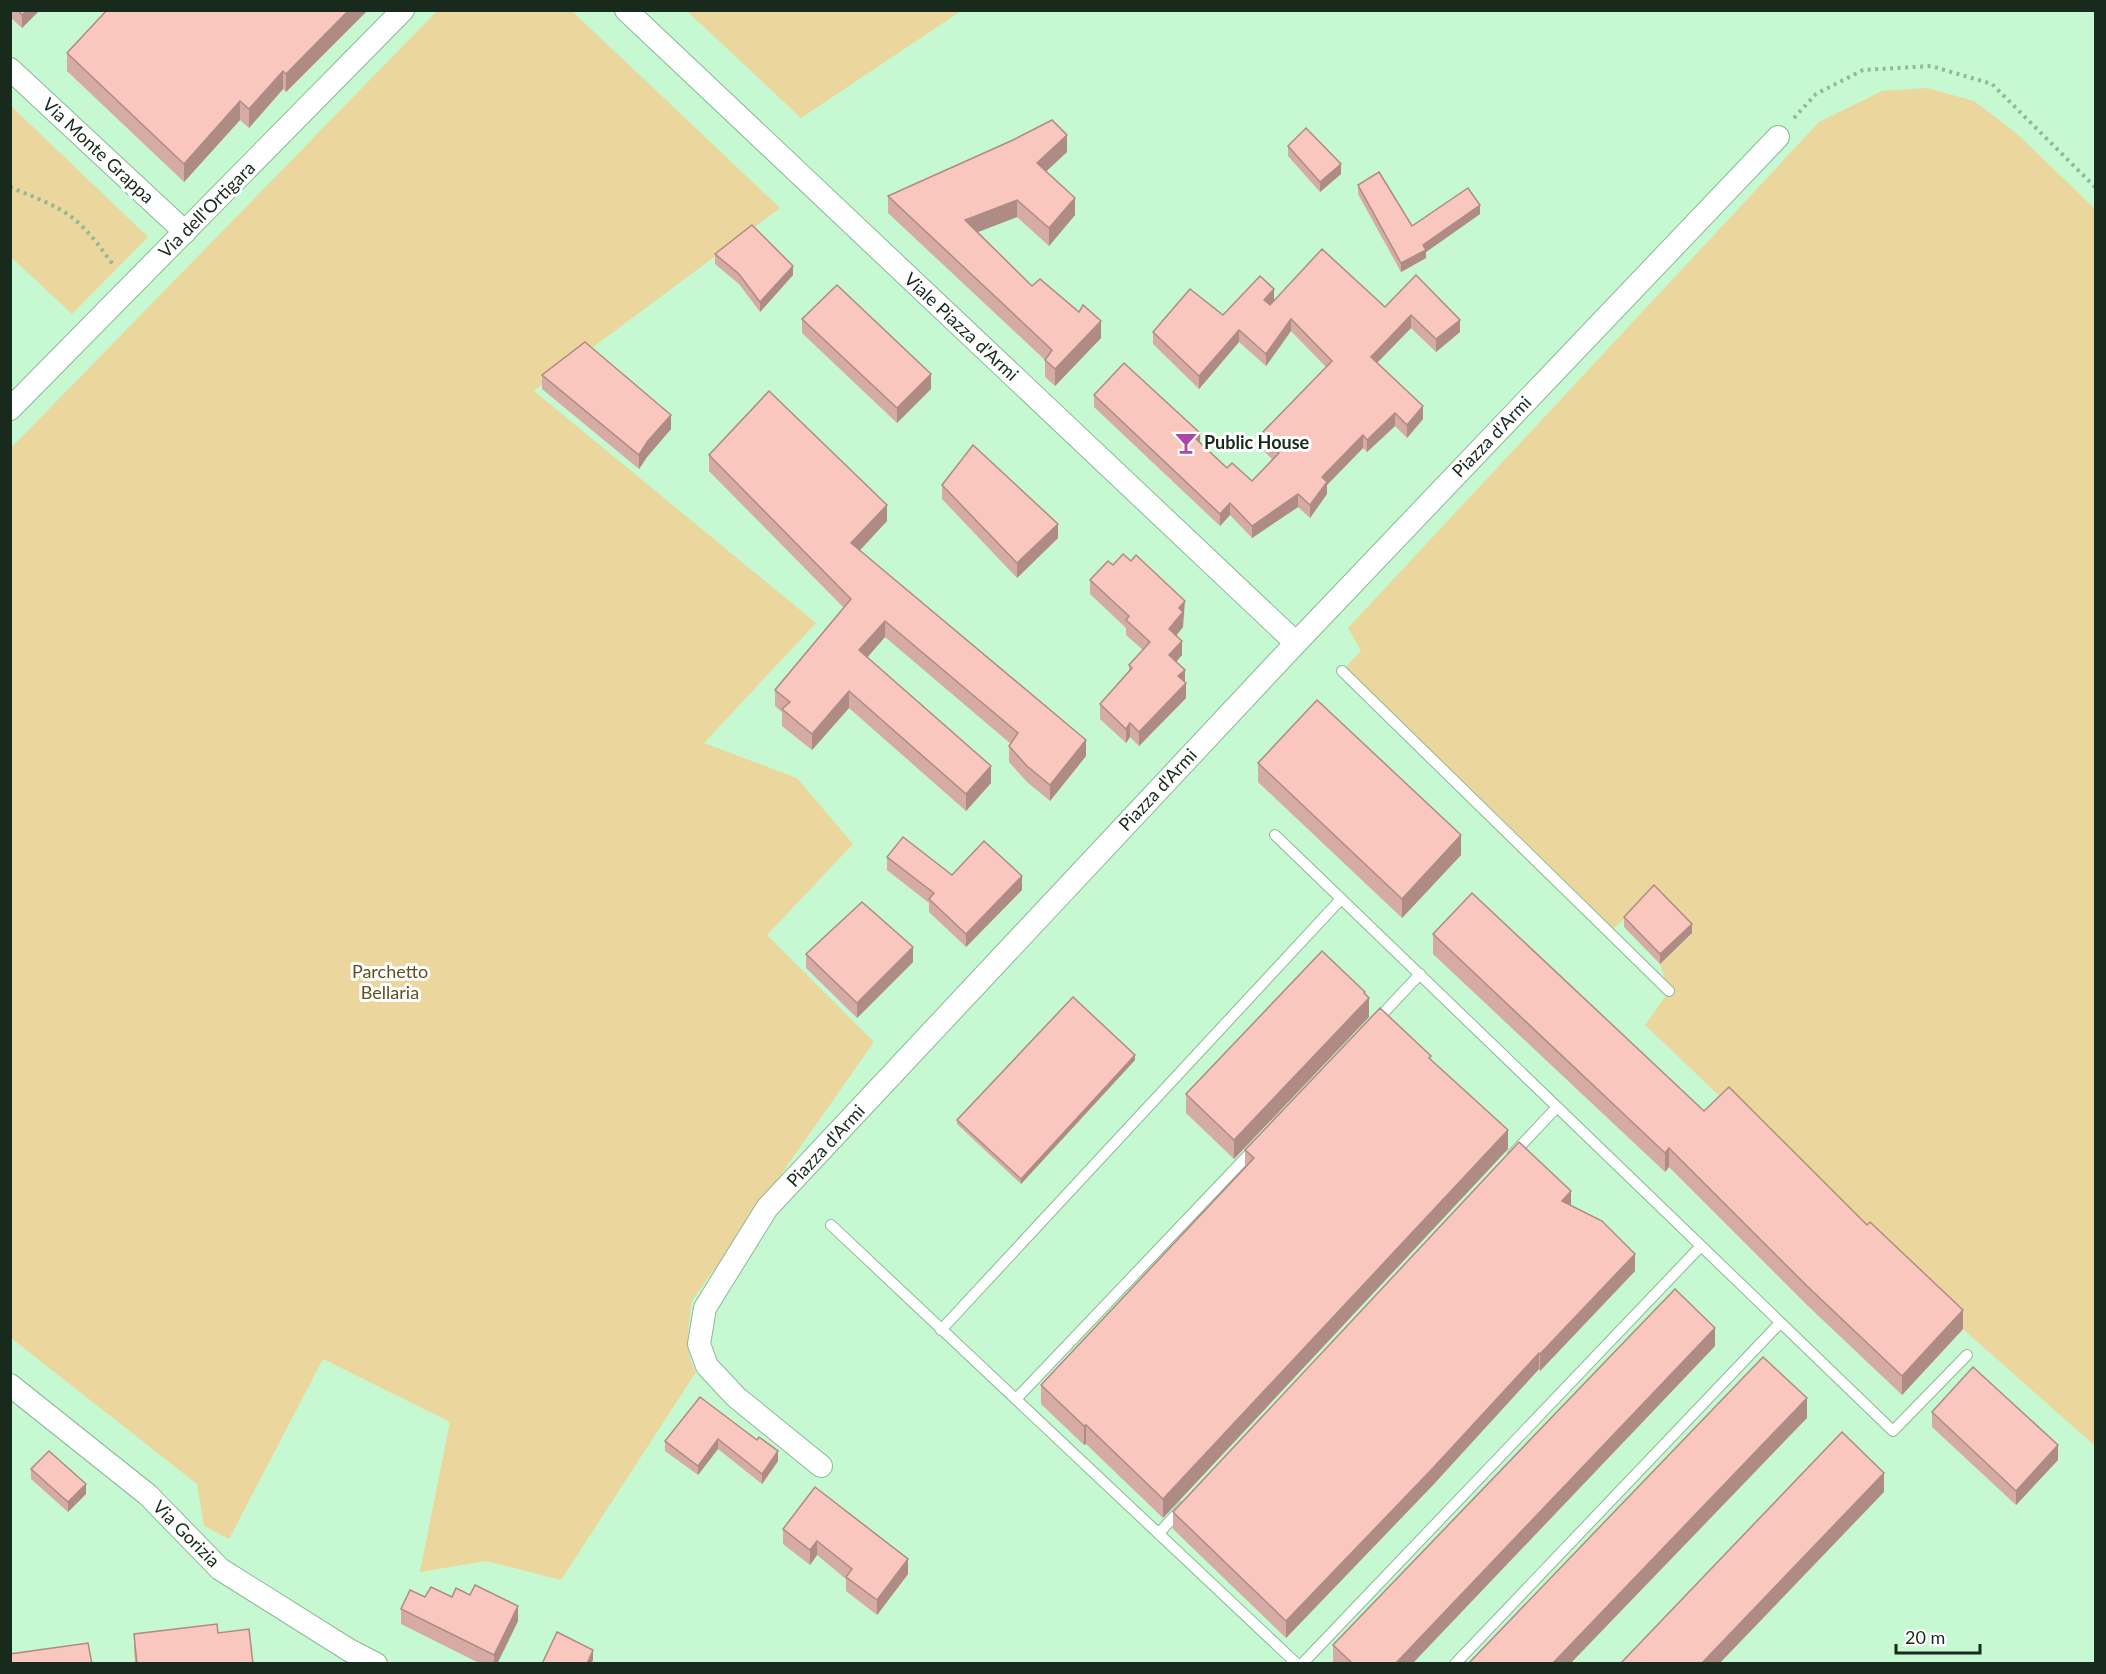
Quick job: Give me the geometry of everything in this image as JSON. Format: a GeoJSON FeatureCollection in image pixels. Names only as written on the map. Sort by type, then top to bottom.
{"type":"FeatureCollection","features":[{"type":"Feature","properties":{"kind":"street","name":"Via dell'Ortigara"},"geometry":{"type":"LineString","coordinates":[[10,409],[404,10]]}},
{"type":"Feature","properties":{"kind":"street","name":"Viale Piazza d'Armi"},"geometry":{"type":"LineString","coordinates":[[626,10],[1296,643]]}},
{"type":"Feature","properties":{"kind":"street","name":"Via Monte Grappa"},"geometry":{"type":"LineString","coordinates":[[10,69],[185,232]]}},
{"type":"Feature","properties":{"kind":"street","name":"Piazza d'Armi"},"geometry":{"type":"LineString","coordinates":[[821,1466],[736,1397],[707,1366],[699,1344],[705,1308],[767,1208],[1296,643],[1778,137]]}},
{"type":"Feature","properties":{"kind":"street","name":"Via Gorizia"},"geometry":{"type":"LineString","coordinates":[[10,1385],[148,1495],[220,1569],[349,1650],[376,1664]]}},
{"type":"Feature","properties":{"kind":"lane"},"geometry":{"type":"LineString","coordinates":[[1342,671],[1669,991]]}},
{"type":"Feature","properties":{"kind":"lane"},"geometry":{"type":"LineString","coordinates":[[1275,835],[1893,1431],[1967,1355]]}},
{"type":"Feature","properties":{"kind":"lane"},"geometry":{"type":"LineString","coordinates":[[941,1330],[1341,898]]}},
{"type":"Feature","properties":{"kind":"lane"},"geometry":{"type":"LineString","coordinates":[[1370,1026],[1420,974]]}},
{"type":"Feature","properties":{"kind":"lane"},"geometry":{"type":"LineString","coordinates":[[1508,1159],[1557,1107]]}},
{"type":"Feature","properties":{"kind":"lane"},"geometry":{"type":"LineString","coordinates":[[1016,1399],[1263,1139]]}},
{"type":"Feature","properties":{"kind":"lane"},"geometry":{"type":"LineString","coordinates":[[831,1225],[1300,1664],[1701,1246]]}},
{"type":"Feature","properties":{"kind":"lane"},"geometry":{"type":"LineString","coordinates":[[1455,1664],[1780,1323]]}},
{"type":"Feature","properties":{"kind":"lane"},"geometry":{"type":"LineString","coordinates":[[1159,1533],[1191,1498]]}},
{"type":"Feature","properties":{"kind":"path"},"geometry":{"type":"LineString","coordinates":[[1778,137],[1816,94],[1863,70],[1931,66],[1992,84],[2096,188]]}},
{"type":"Feature","properties":{"kind":"path"},"geometry":{"type":"LineString","coordinates":[[10,187],[33,196],[73,218],[93,237],[117,270]]}},
{"type":"Feature","properties":{"kind":"green space","name":"Parchetto Bellaria"},"geometry":{"type":"Polygon","coordinates":[[[437,11],[572,11],[780,208],[534,391],[816,623],[704,743],[797,778],[853,844],[767,935],[874,1042],[692,1301],[688,1346],[696,1372],[561,1580],[486,1561],[420,1572],[450,1422],[323,1359],[229,1539],[204,1526],[197,1484],[11,1338],[10,449],[437,11]]]}},
{"type":"Feature","properties":{"kind":"green space"},"geometry":{"type":"Polygon","coordinates":[[[687,11],[961,11],[801,118],[687,11]]]}},
{"type":"Feature","properties":{"kind":"green space"},"geometry":{"type":"Polygon","coordinates":[[[1927,88],[1974,101],[2015,132],[2095,209],[2095,1446],[1963,1329],[1645,1025],[1669,991],[1660,964],[1692,934],[1654,895],[1609,932],[1342,671],[1361,651],[1348,628],[1819,122],[1882,91],[1927,88]]]}},
{"type":"Feature","properties":{"kind":"green space"},"geometry":{"type":"Polygon","coordinates":[[[10,105],[148,237],[72,314],[11,257],[10,105]]]}},
{"type":"Feature","properties":{"kind":"building"},"geometry":{"type":"Polygon","coordinates":[[[107,10],[349,10],[286,74],[283,71],[249,109],[240,101],[184,164],[67,53],[107,10]]]}},
{"type":"Feature","properties":{"kind":"building"},"geometry":{"type":"Polygon","coordinates":[[[1052,120],[1067,135],[1037,163],[1075,198],[1049,228],[1017,200],[965,220],[1032,286],[1040,279],[1079,312],[1083,305],[1101,321],[1055,369],[1045,360],[1052,350],[888,196],[1052,120]]]}},
{"type":"Feature","properties":{"kind":"building"},"geometry":{"type":"Polygon","coordinates":[[[1306,128],[1341,164],[1320,182],[1288,146],[1306,128]]]}},
{"type":"Feature","properties":{"kind":"building"},"geometry":{"type":"Polygon","coordinates":[[[1379,172],[1412,226],[1468,188],[1480,205],[1423,245],[1426,250],[1401,263],[1358,185],[1379,172]]]}},
{"type":"Feature","properties":{"kind":"building"},"geometry":{"type":"Polygon","coordinates":[[[752,225],[793,266],[760,302],[739,274],[715,254],[752,225]]]}},
{"type":"Feature","properties":{"kind":"building"},"geometry":{"type":"Polygon","coordinates":[[[1322,249],[1385,307],[1416,275],[1460,320],[1436,339],[1411,315],[1371,357],[1423,406],[1407,425],[1395,413],[1367,440],[1363,435],[1322,477],[1327,482],[1310,505],[1298,494],[1252,526],[1230,503],[1220,514],[1094,395],[1124,363],[1200,433],[1195,438],[1227,468],[1232,463],[1252,481],[1279,453],[1260,435],[1332,361],[1291,319],[1266,354],[1239,330],[1199,376],[1153,332],[1190,289],[1223,315],[1260,276],[1274,289],[1264,300],[1270,305],[1322,249]]]}},
{"type":"Feature","properties":{"kind":"building"},"geometry":{"type":"Polygon","coordinates":[[[837,285],[931,374],[897,408],[802,319],[837,285]]]}},
{"type":"Feature","properties":{"kind":"building"},"geometry":{"type":"Polygon","coordinates":[[[585,342],[671,415],[647,442],[639,455],[542,375],[585,342]]]}},
{"type":"Feature","properties":{"kind":"building"},"geometry":{"type":"Polygon","coordinates":[[[769,391],[887,505],[851,543],[1086,740],[1050,785],[1027,766],[1009,746],[1018,733],[885,621],[859,650],[991,766],[966,794],[849,691],[812,734],[782,709],[790,702],[775,690],[851,599],[709,455],[769,391]]]}},
{"type":"Feature","properties":{"kind":"building"},"geometry":{"type":"Polygon","coordinates":[[[973,445],[1058,524],[1017,563],[942,485],[973,445]]]}},
{"type":"Feature","properties":{"kind":"building"},"geometry":{"type":"Polygon","coordinates":[[[1123,554],[1131,561],[1136,555],[1185,601],[1179,608],[1183,612],[1169,629],[1182,641],[1169,655],[1185,670],[1178,676],[1186,683],[1139,732],[1130,723],[1126,729],[1100,704],[1132,668],[1129,665],[1150,642],[1126,620],[1129,616],[1090,580],[1108,561],[1113,565],[1123,554]]]}},
{"type":"Feature","properties":{"kind":"building"},"geometry":{"type":"Polygon","coordinates":[[[1317,700],[1461,835],[1402,899],[1258,763],[1317,700]]]}},
{"type":"Feature","properties":{"kind":"building"},"geometry":{"type":"Polygon","coordinates":[[[903,837],[952,875],[984,841],[1022,876],[966,934],[929,899],[934,893],[887,857],[903,837]]]}},
{"type":"Feature","properties":{"kind":"building"},"geometry":{"type":"Polygon","coordinates":[[[1654,885],[1692,924],[1660,954],[1624,917],[1654,885]]]}},
{"type":"Feature","properties":{"kind":"building"},"geometry":{"type":"Polygon","coordinates":[[[1472,893],[1704,1111],[1729,1087],[1867,1225],[1870,1222],[1963,1310],[1902,1376],[1807,1286],[1669,1148],[1665,1153],[1433,934],[1472,893]]]}},
{"type":"Feature","properties":{"kind":"building"},"geometry":{"type":"Polygon","coordinates":[[[862,902],[913,947],[857,1003],[806,954],[862,902]]]}},
{"type":"Feature","properties":{"kind":"building"},"geometry":{"type":"Polygon","coordinates":[[[1322,951],[1369,998],[1234,1140],[1186,1094],[1322,951]]]}},
{"type":"Feature","properties":{"kind":"building"},"geometry":{"type":"Polygon","coordinates":[[[1073,997],[1135,1055],[1021,1179],[957,1120],[1073,997]]]}},
{"type":"Feature","properties":{"kind":"building"},"geometry":{"type":"Polygon","coordinates":[[[1380,1008],[1431,1056],[1429,1058],[1508,1130],[1163,1499],[1041,1385],[1254,1158],[1245,1150],[1380,1008]]]}},
{"type":"Feature","properties":{"kind":"building"},"geometry":{"type":"Polygon","coordinates":[[[1519,1142],[1571,1191],[1562,1201],[1602,1221],[1635,1254],[1286,1621],[1173,1512],[1519,1142]]]}},
{"type":"Feature","properties":{"kind":"building"},"geometry":{"type":"Polygon","coordinates":[[[1675,1289],[1715,1328],[1395,1664],[1353,1664],[1333,1645],[1675,1289]]]}},
{"type":"Feature","properties":{"kind":"building"},"geometry":{"type":"Polygon","coordinates":[[[1763,1357],[1807,1398],[1552,1664],[1468,1664],[1763,1357]]]}},
{"type":"Feature","properties":{"kind":"building"},"geometry":{"type":"Polygon","coordinates":[[[1973,1367],[2058,1445],[2016,1491],[1932,1412],[1973,1367]]]}},
{"type":"Feature","properties":{"kind":"building"},"geometry":{"type":"Polygon","coordinates":[[[700,1397],[757,1440],[759,1437],[778,1451],[762,1474],[718,1439],[698,1466],[665,1441],[700,1397]]]}},
{"type":"Feature","properties":{"kind":"building"},"geometry":{"type":"Polygon","coordinates":[[[1842,1432],[1884,1473],[1701,1664],[1620,1664],[1842,1432]]]}},
{"type":"Feature","properties":{"kind":"building"},"geometry":{"type":"Polygon","coordinates":[[[49,1451],[86,1484],[68,1502],[31,1469],[49,1451]]]}},
{"type":"Feature","properties":{"kind":"building"},"geometry":{"type":"Polygon","coordinates":[[[815,1487],[908,1559],[877,1600],[846,1577],[852,1569],[817,1541],[810,1550],[783,1529],[815,1487]]]}},
{"type":"Feature","properties":{"kind":"building"},"geometry":{"type":"Polygon","coordinates":[[[475,1585],[518,1606],[494,1655],[401,1609],[410,1590],[425,1597],[431,1587],[452,1597],[456,1588],[470,1595],[475,1585]]]}},
{"type":"Feature","properties":{"kind":"building"},"geometry":{"type":"Polygon","coordinates":[[[217,1624],[218,1633],[249,1629],[253,1664],[137,1664],[134,1634],[217,1624]]]}},
{"type":"Feature","properties":{"kind":"building"},"geometry":{"type":"Polygon","coordinates":[[[557,1632],[593,1650],[587,1664],[542,1664],[557,1632]]]}},
{"type":"Feature","properties":{"kind":"building"},"geometry":{"type":"Polygon","coordinates":[[[88,1643],[92,1664],[10,1664],[10,1654],[88,1643]]]}},
{"type":"Feature","properties":{"kind":"place","name":"Public House"},"geometry":{"type":"Point","coordinates":[1186,443]}}]}
